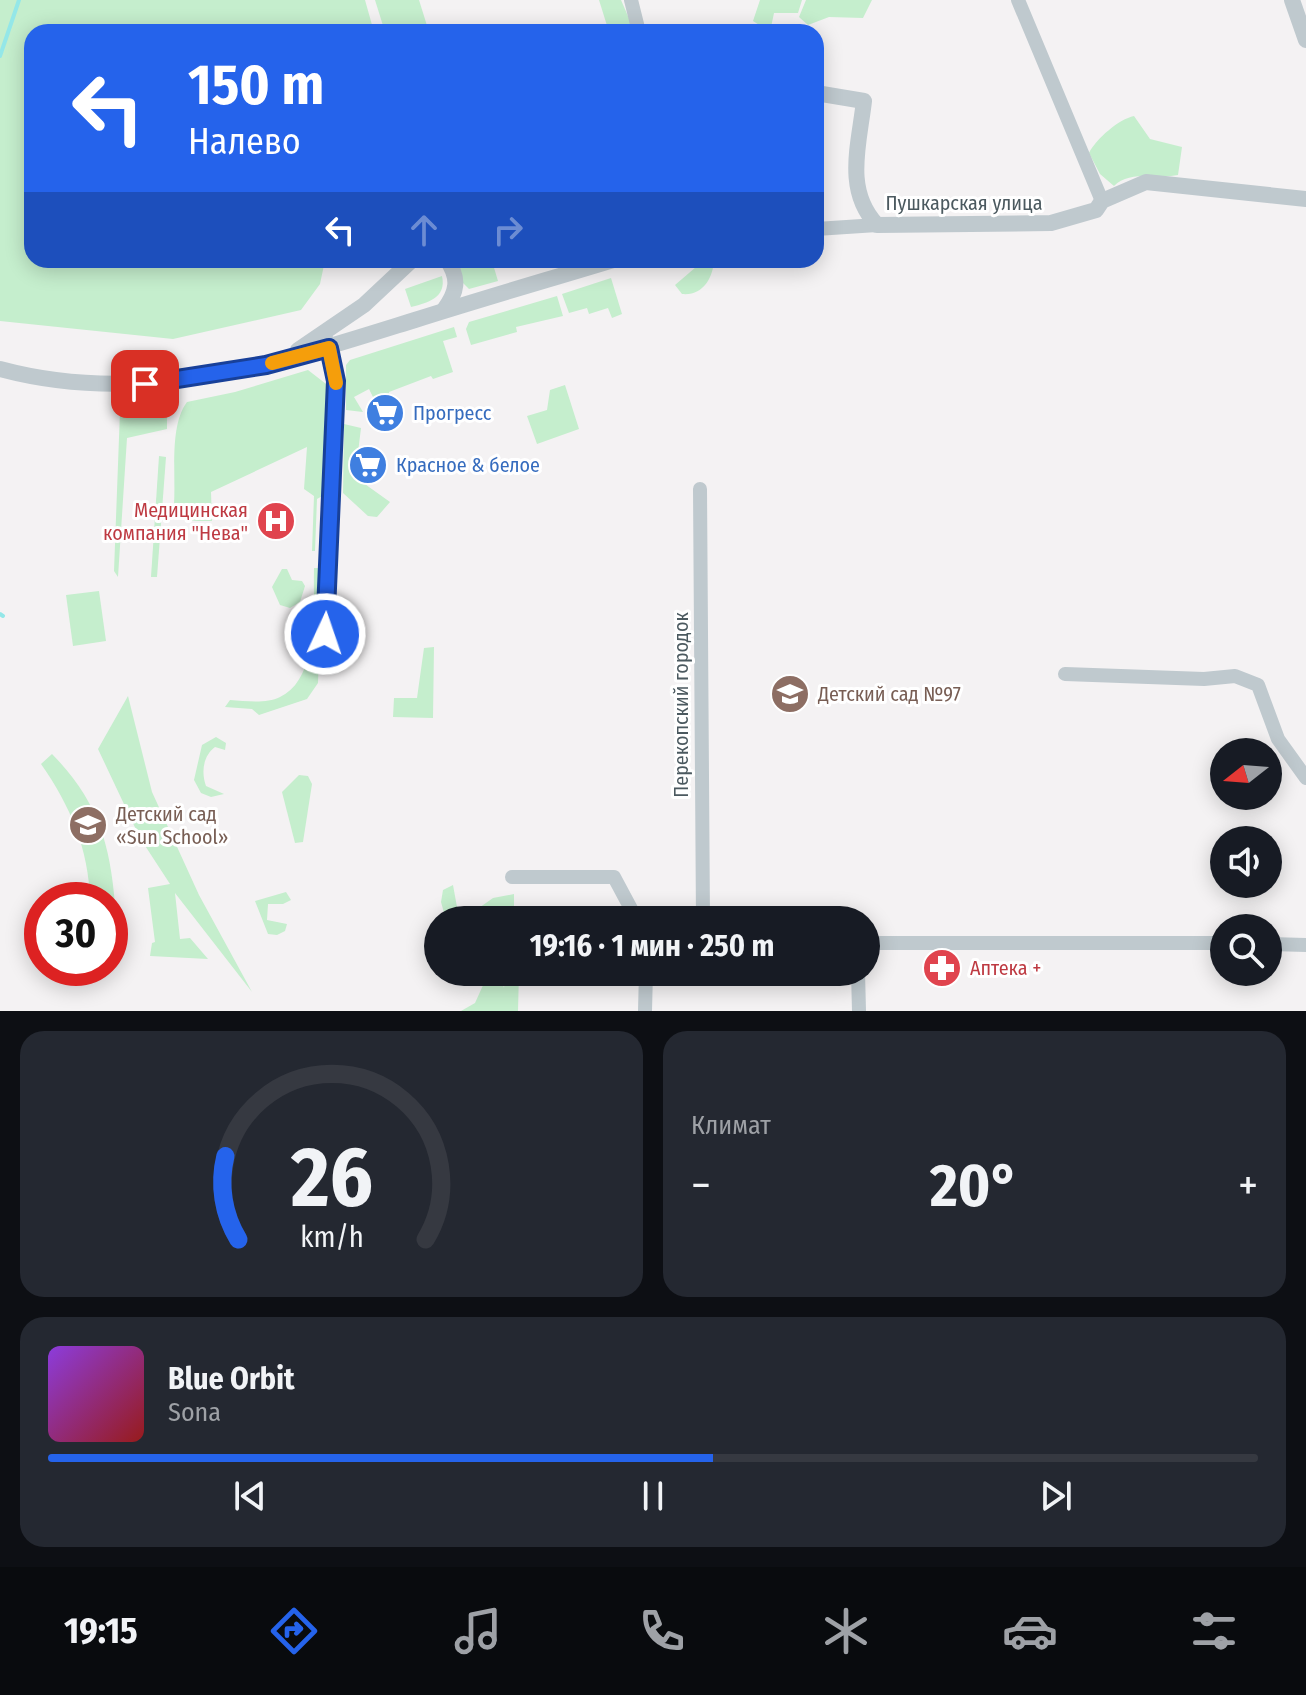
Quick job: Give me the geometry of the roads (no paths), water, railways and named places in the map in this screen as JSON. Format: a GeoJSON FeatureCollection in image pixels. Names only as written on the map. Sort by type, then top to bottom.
{"type":"FeatureCollection","features":[{"type":"Feature","properties":{"kind":"street"},"geometry":{"type":"LineString","coordinates":[[631,0],[637,24]]}},
{"type":"Feature","properties":{"kind":"street"},"geometry":{"type":"LineString","coordinates":[[1018,0],[1102,201]]}},
{"type":"Feature","properties":{"kind":"street"},"geometry":{"type":"LineString","coordinates":[[1292,0],[1306,40]]}},
{"type":"Feature","properties":{"kind":"street","name":"Пушкарская улица"},"geometry":{"type":"LineString","coordinates":[[824,94],[864,101],[855,177],[861,208],[877,225],[1051,223],[1096,210],[1102,201],[1146,182],[1306,199]]}},
{"type":"Feature","properties":{"kind":"street"},"geometry":{"type":"LineString","coordinates":[[824,228],[877,225]]}},
{"type":"Feature","properties":{"kind":"street"},"geometry":{"type":"LineString","coordinates":[[327,341],[403,268]]}},
{"type":"Feature","properties":{"kind":"street"},"geometry":{"type":"LineString","coordinates":[[444,310],[456,294],[453,268]]}},
{"type":"Feature","properties":{"kind":"street"},"geometry":{"type":"LineString","coordinates":[[0,369],[46,380],[115,387],[266,365],[327,341],[586,268]]}},
{"type":"Feature","properties":{"kind":"street"},"geometry":{"type":"LineString","coordinates":[[325,634],[336,381],[327,341]]}},
{"type":"Feature","properties":{"kind":"street","name":"Перекопский городок"},"geometry":{"type":"LineString","coordinates":[[700,489],[703,906]]}},
{"type":"Feature","properties":{"kind":"street"},"geometry":{"type":"LineString","coordinates":[[1065,674],[1204,679],[1235,676],[1258,685],[1278,739],[1306,778]]}},
{"type":"Feature","properties":{"kind":"street"},"geometry":{"type":"LineString","coordinates":[[512,877],[614,877],[630,906]]}},
{"type":"Feature","properties":{"kind":"street"},"geometry":{"type":"LineString","coordinates":[[880,943],[1210,943]]}},
{"type":"Feature","properties":{"kind":"street"},"geometry":{"type":"LineString","coordinates":[[1282,944],[1306,945]]}},
{"type":"Feature","properties":{"kind":"street"},"geometry":{"type":"LineString","coordinates":[[645,1011],[646,986]]}},
{"type":"Feature","properties":{"kind":"street"},"geometry":{"type":"LineString","coordinates":[[858,986],[859,1011]]}},
{"type":"Feature","properties":{"kind":"waterway"},"geometry":{"type":"LineString","coordinates":[[0,56],[19,0]]}},
{"type":"Feature","properties":{"kind":"place","name":"Прогресс"},"geometry":{"type":"Point","coordinates":[385,413]}},
{"type":"Feature","properties":{"kind":"place","name":"Красное & белое"},"geometry":{"type":"Point","coordinates":[368,465]}},
{"type":"Feature","properties":{"kind":"place","name":"Медицинская компания \"Нева\""},"geometry":{"type":"Point","coordinates":[276,521]}},
{"type":"Feature","properties":{"kind":"place","name":"Детский сад №97"},"geometry":{"type":"Point","coordinates":[790,694]}},
{"type":"Feature","properties":{"kind":"place","name":"Детский сад «Sun School»"},"geometry":{"type":"Point","coordinates":[88,825]}},
{"type":"Feature","properties":{"kind":"place","name":"Аптека +"},"geometry":{"type":"Point","coordinates":[942,968]}}]}
